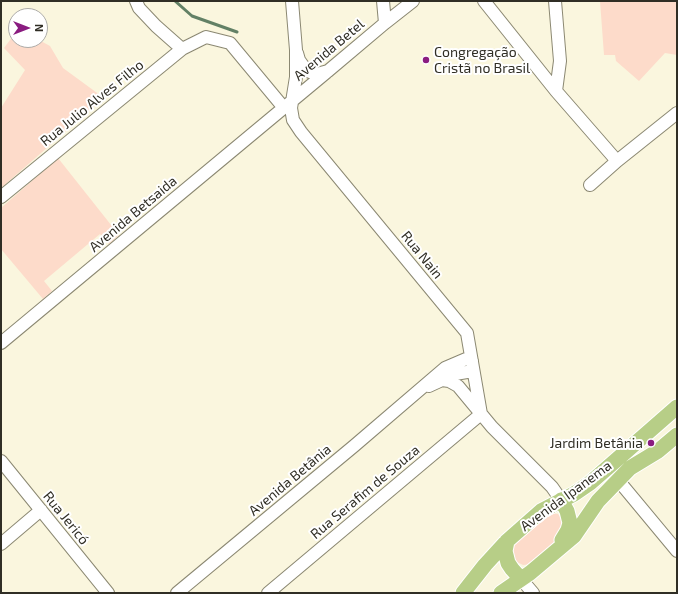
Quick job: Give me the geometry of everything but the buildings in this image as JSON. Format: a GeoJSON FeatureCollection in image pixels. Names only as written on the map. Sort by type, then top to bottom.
{"type":"FeatureCollection","features":[{"type":"Feature","properties":{"kind":"main road","name":"Avenida Ipanema"},"geometry":{"type":"LineString","coordinates":[[463,593],[485,565],[507,541],[541,511],[574,494],[590,483],[677,407]]}},
{"type":"Feature","properties":{"kind":"main road","name":"Avenida Ipanema"},"geometry":{"type":"LineString","coordinates":[[501,593],[540,565],[574,536],[598,501],[630,468],[658,451],[677,435]]}},
{"type":"Feature","properties":{"kind":"main road"},"geometry":{"type":"LineString","coordinates":[[540,565],[561,541],[568,530],[570,523],[569,516],[561,500]]}},
{"type":"Feature","properties":{"kind":"main road"},"geometry":{"type":"LineString","coordinates":[[507,541],[505,551],[508,563],[522,579]]}},
{"type":"Feature","properties":{"kind":"street"},"geometry":{"type":"LineString","coordinates":[[136,1],[139,8],[156,26],[182,49]]}},
{"type":"Feature","properties":{"kind":"street"},"geometry":{"type":"LineString","coordinates":[[287,105],[296,77],[296,50],[292,1]]}},
{"type":"Feature","properties":{"kind":"street"},"geometry":{"type":"LineString","coordinates":[[383,1],[385,23]]}},
{"type":"Feature","properties":{"kind":"street"},"geometry":{"type":"LineString","coordinates":[[484,1],[556,91],[617,161]]}},
{"type":"Feature","properties":{"kind":"street"},"geometry":{"type":"LineString","coordinates":[[555,1],[560,61],[556,91]]}},
{"type":"Feature","properties":{"kind":"street","name":"Avenida Betel"},"geometry":{"type":"LineString","coordinates":[[287,105],[328,72],[407,2]]}},
{"type":"Feature","properties":{"kind":"street","name":"Rua Julio Alves Filho"},"geometry":{"type":"LineString","coordinates":[[1,197],[182,49],[206,37],[230,43],[287,105]]}},
{"type":"Feature","properties":{"kind":"street"},"geometry":{"type":"LineString","coordinates":[[296,50],[299,60],[310,72],[313,78],[307,88]]}},
{"type":"Feature","properties":{"kind":"street"},"geometry":{"type":"LineString","coordinates":[[310,72],[318,74],[328,72]]}},
{"type":"Feature","properties":{"kind":"street","name":"Rua Nain"},"geometry":{"type":"LineString","coordinates":[[299,129],[296,112],[298,102],[307,88]]}},
{"type":"Feature","properties":{"kind":"street","name":"Avenida Betsaida"},"geometry":{"type":"LineString","coordinates":[[1,343],[287,105]]}},
{"type":"Feature","properties":{"kind":"street","name":"Rua Nain"},"geometry":{"type":"LineString","coordinates":[[287,105],[291,108],[293,120],[299,129],[467,333],[481,414]]}},
{"type":"Feature","properties":{"kind":"street"},"geometry":{"type":"LineString","coordinates":[[590,185],[617,161],[677,113]]}},
{"type":"Feature","properties":{"kind":"street"},"geometry":{"type":"LineString","coordinates":[[268,121],[283,121],[299,129]]}},
{"type":"Feature","properties":{"kind":"street","name":"Avenida Betânia"},"geometry":{"type":"LineString","coordinates":[[177,593],[463,352],[467,333]]}},
{"type":"Feature","properties":{"kind":"street","name":"Avenida Betânia"},"geometry":{"type":"LineString","coordinates":[[422,388],[441,377],[472,366],[466,359],[445,368]]}},
{"type":"Feature","properties":{"kind":"street"},"geometry":{"type":"LineString","coordinates":[[422,388],[442,380],[449,381],[458,386],[470,398],[481,414],[552,488],[561,500]]}},
{"type":"Feature","properties":{"kind":"street","name":"Rua Serafim de Souza"},"geometry":{"type":"LineString","coordinates":[[268,593],[481,414]]}},
{"type":"Feature","properties":{"kind":"street","name":"Rua Jericó"},"geometry":{"type":"LineString","coordinates":[[1,461],[108,593]]}},
{"type":"Feature","properties":{"kind":"street"},"geometry":{"type":"LineString","coordinates":[[618,480],[677,552]]}},
{"type":"Feature","properties":{"kind":"street"},"geometry":{"type":"LineString","coordinates":[[1,544],[40,510]]}},
{"type":"Feature","properties":{"kind":"street"},"geometry":{"type":"LineString","coordinates":[[522,579],[533,593]]}},
{"type":"Feature","properties":{"kind":"shaded area"},"geometry":{"type":"Polygon","coordinates":[[[600,1],[677,1],[677,55],[665,53],[639,81],[616,61],[615,55],[604,55],[600,1]]]}},
{"type":"Feature","properties":{"kind":"shaded area"},"geometry":{"type":"Polygon","coordinates":[[[8,43],[8,48],[48,48],[48,45],[63,68],[104,98],[1,188],[1,108],[25,70],[4,48],[8,43]]]}},
{"type":"Feature","properties":{"kind":"shaded area"},"geometry":{"type":"Polygon","coordinates":[[[58,158],[119,235],[109,244],[100,234],[44,281],[52,291],[43,299],[1,249],[1,208],[58,158]]]}},
{"type":"Feature","properties":{"kind":"shaded area"},"geometry":{"type":"Polygon","coordinates":[[[551,513],[558,514],[563,521],[560,537],[533,564],[523,565],[515,561],[512,554],[514,542],[544,515],[551,513]]]}},
{"type":"Feature","properties":{"kind":"waterway"},"geometry":{"type":"LineString","coordinates":[[175,1],[192,16],[237,32]]}},
{"type":"Feature","properties":{"kind":"place","name":"Congregação Cristã no Brasil"},"geometry":{"type":"Point","coordinates":[426,60]}},
{"type":"Feature","properties":{"kind":"place","name":"Jardim Betânia"},"geometry":{"type":"Point","coordinates":[651,443]}}]}
